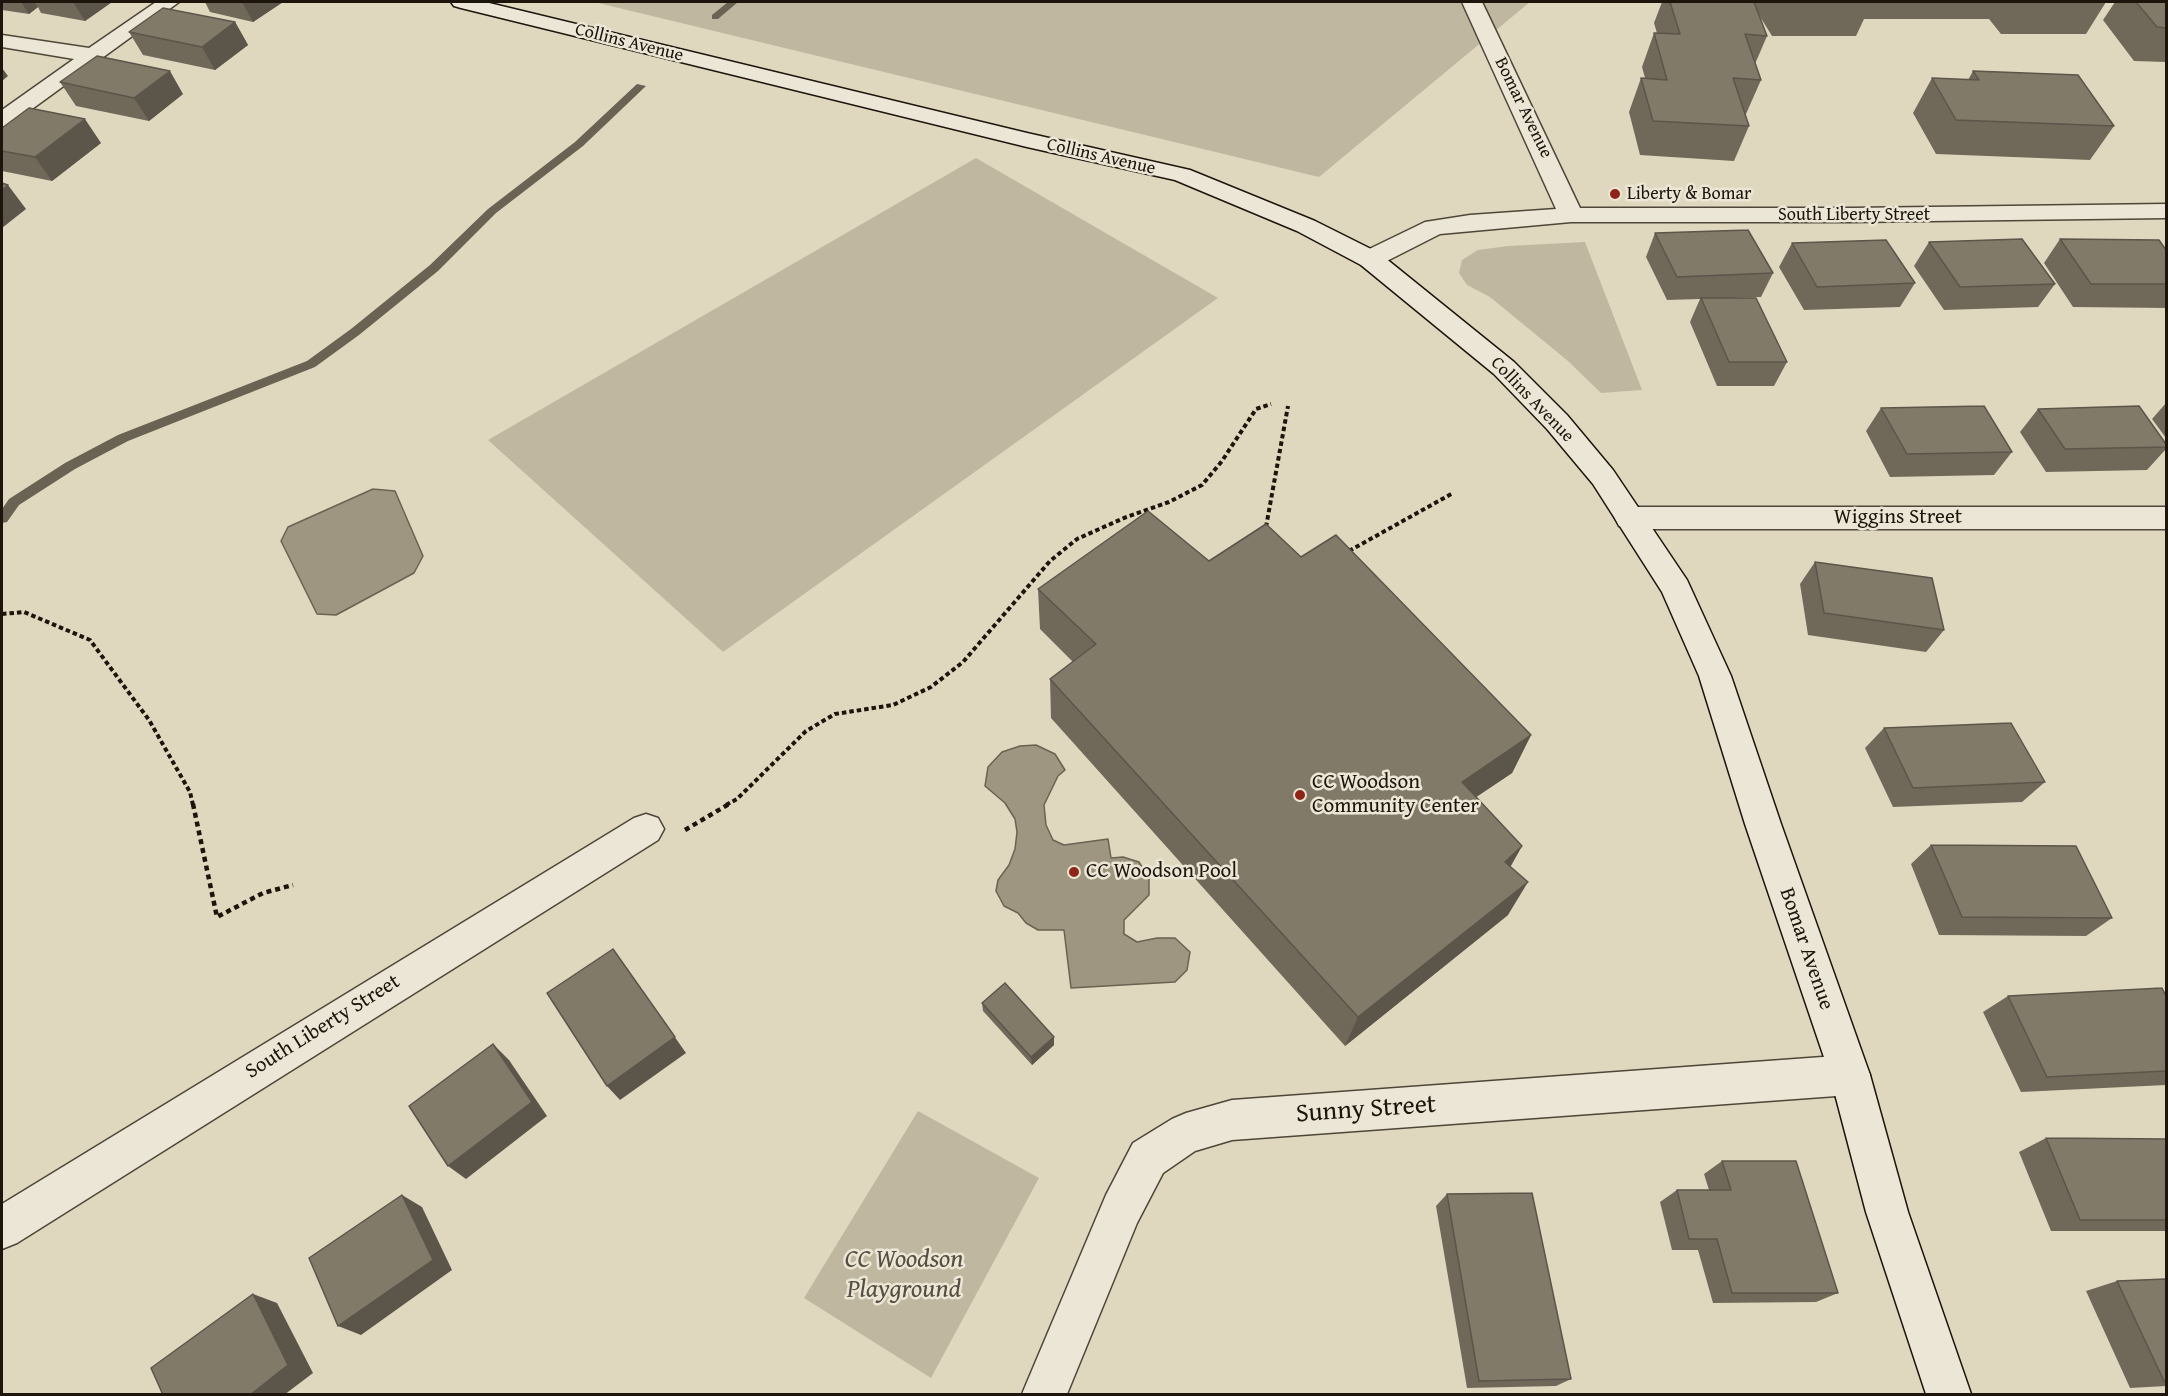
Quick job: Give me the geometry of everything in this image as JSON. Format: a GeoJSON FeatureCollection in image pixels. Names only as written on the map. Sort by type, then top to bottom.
{"type":"FeatureCollection","features":[{"type":"Feature","properties":{"kind":"street"},"geometry":{"type":"LineString","coordinates":[[2,120],[169,2]]}},
{"type":"Feature","properties":{"kind":"street","name":"Collins Avenue"},"geometry":{"type":"LineString","coordinates":[[461,2],[1027,140],[1182,175],[1306,226],[1370,259],[1504,368],[1557,422],[1603,477],[1630,518]]}},
{"type":"Feature","properties":{"kind":"street","name":"Bomar Avenue"},"geometry":{"type":"LineString","coordinates":[[1472,2],[1571,215]]}},
{"type":"Feature","properties":{"kind":"street"},"geometry":{"type":"LineString","coordinates":[[2,41],[91,55]]}},
{"type":"Feature","properties":{"kind":"street","name":"South Liberty Street"},"geometry":{"type":"LineString","coordinates":[[1370,259],[1434,227],[1470,222],[1571,215],[1852,215],[2166,211]]}},
{"type":"Feature","properties":{"kind":"street","name":"Bomar Avenue"},"geometry":{"type":"LineString","coordinates":[[1630,518],[1676,588],[1715,676],[1763,824],[1850,1075],[1887,1212],[1949,1395]]}},
{"type":"Feature","properties":{"kind":"street","name":"Wiggins Street"},"geometry":{"type":"LineString","coordinates":[[1630,518],[2166,518]]}},
{"type":"Feature","properties":{"kind":"street","name":"South Liberty Street"},"geometry":{"type":"LineString","coordinates":[[2,1228],[646,828]]}},
{"type":"Feature","properties":{"kind":"street","name":"Sunny Street"},"geometry":{"type":"LineString","coordinates":[[1045,1395],[1121,1210],[1148,1158],[1186,1133],[1232,1120],[1850,1075]]}},
{"type":"Feature","properties":{"kind":"path"},"geometry":{"type":"LineString","coordinates":[[646,828],[666,841],[737,799],[806,731],[835,714],[893,705],[931,687],[963,662],[1059,554],[1077,539],[1124,518],[1169,502],[1202,485],[1222,461],[1256,409],[1271,404]]}},
{"type":"Feature","properties":{"kind":"path"},"geometry":{"type":"LineString","coordinates":[[1265,532],[1288,406]]}},
{"type":"Feature","properties":{"kind":"path"},"geometry":{"type":"LineString","coordinates":[[1345,554],[1453,493]]}},
{"type":"Feature","properties":{"kind":"path"},"geometry":{"type":"LineString","coordinates":[[2,614],[24,612],[90,640],[149,720],[190,792],[217,917],[263,892],[293,885]]}},
{"type":"Feature","properties":{"kind":"green space"},"geometry":{"type":"Polygon","coordinates":[[[594,2],[1530,2],[1319,177],[594,2]]]}},
{"type":"Feature","properties":{"kind":"green space"},"geometry":{"type":"Polygon","coordinates":[[[976,158],[1218,298],[723,652],[488,440],[976,158]]]}},
{"type":"Feature","properties":{"kind":"green space"},"geometry":{"type":"Polygon","coordinates":[[[1585,242],[1642,390],[1601,393],[1568,361],[1490,297],[1467,285],[1459,273],[1462,260],[1478,250],[1585,242]]]}},
{"type":"Feature","properties":{"kind":"green space","name":"CC Woodson Playground"},"geometry":{"type":"Polygon","coordinates":[[[918,1111],[1039,1178],[931,1378],[804,1298],[918,1111]]]}},
{"type":"Feature","properties":{"kind":"shaded area"},"geometry":{"type":"Polygon","coordinates":[[[373,489],[395,491],[423,556],[414,573],[336,615],[317,614],[281,541],[288,527],[373,489]]]}},
{"type":"Feature","properties":{"kind":"shaded area","name":"CC Woodson Pool"},"geometry":{"type":"Polygon","coordinates":[[[1036,745],[1055,754],[1065,770],[1058,776],[1044,805],[1046,825],[1053,840],[1064,845],[1108,839],[1111,858],[1123,857],[1139,862],[1149,879],[1149,895],[1124,920],[1124,934],[1137,942],[1157,938],[1175,938],[1190,952],[1187,970],[1175,982],[1071,988],[1064,930],[1038,930],[1026,923],[1018,913],[1004,906],[996,891],[998,880],[1009,865],[1015,849],[1017,832],[1015,819],[1005,803],[985,786],[988,767],[1002,752],[1020,746],[1036,745]]]}},
{"type":"Feature","properties":{"kind":"building"},"geometry":{"type":"Polygon","coordinates":[[[1670,2],[1754,2],[1767,36],[1745,34],[1761,80],[1733,78],[1749,126],[1653,121],[1641,78],[1667,80],[1654,33],[1680,34],[1670,2]]]}},
{"type":"Feature","properties":{"kind":"building"},"geometry":{"type":"Polygon","coordinates":[[[2136,2],[2166,2],[2166,28],[2157,27],[2136,2]]]}},
{"type":"Feature","properties":{"kind":"building"},"geometry":{"type":"Polygon","coordinates":[[[163,8],[235,22],[202,47],[129,32],[163,8]]]}},
{"type":"Feature","properties":{"kind":"building"},"geometry":{"type":"Polygon","coordinates":[[[97,56],[170,71],[134,98],[60,82],[97,56]]]}},
{"type":"Feature","properties":{"kind":"building"},"geometry":{"type":"Polygon","coordinates":[[[1973,71],[2078,75],[2114,126],[1956,120],[1932,78],[1979,80],[1973,71]]]}},
{"type":"Feature","properties":{"kind":"building"},"geometry":{"type":"Polygon","coordinates":[[[29,108],[85,119],[35,157],[2,151],[2,128],[29,108]]]}},
{"type":"Feature","properties":{"kind":"building"},"geometry":{"type":"Polygon","coordinates":[[[1748,230],[1773,273],[1677,277],[1655,233],[1748,230]]]}},
{"type":"Feature","properties":{"kind":"building"},"geometry":{"type":"Polygon","coordinates":[[[2022,239],[2055,284],[1960,287],[1929,242],[2022,239]]]}},
{"type":"Feature","properties":{"kind":"building"},"geometry":{"type":"Polygon","coordinates":[[[2060,239],[2159,240],[2166,250],[2166,284],[2091,284],[2060,239]]]}},
{"type":"Feature","properties":{"kind":"building"},"geometry":{"type":"Polygon","coordinates":[[[1886,240],[1915,283],[1817,287],[1792,243],[1886,240]]]}},
{"type":"Feature","properties":{"kind":"building"},"geometry":{"type":"Polygon","coordinates":[[[1701,298],[1756,298],[1787,362],[1729,362],[1701,298]]]}},
{"type":"Feature","properties":{"kind":"building"},"geometry":{"type":"Polygon","coordinates":[[[1984,406],[2012,452],[1907,454],[1881,408],[1984,406]]]}},
{"type":"Feature","properties":{"kind":"building"},"geometry":{"type":"Polygon","coordinates":[[[2139,406],[2166,447],[2065,449],[2038,409],[2139,406]]]}},
{"type":"Feature","properties":{"kind":"building","name":"CC Woodson Community Center"},"geometry":{"type":"Polygon","coordinates":[[[1148,511],[1209,561],[1266,524],[1301,557],[1336,535],[1531,735],[1462,782],[1522,846],[1505,862],[1528,882],[1358,1017],[1050,679],[1096,644],[1038,589],[1148,511]]]}},
{"type":"Feature","properties":{"kind":"building"},"geometry":{"type":"Polygon","coordinates":[[[1815,562],[1932,578],[1944,630],[1824,613],[1815,562]]]}},
{"type":"Feature","properties":{"kind":"building"},"geometry":{"type":"Polygon","coordinates":[[[2011,723],[2045,782],[1913,788],[1884,728],[2011,723]]]}},
{"type":"Feature","properties":{"kind":"building"},"geometry":{"type":"Polygon","coordinates":[[[1931,845],[2076,846],[2112,918],[1962,917],[1931,845]]]}},
{"type":"Feature","properties":{"kind":"building"},"geometry":{"type":"Polygon","coordinates":[[[613,949],[675,1037],[607,1086],[547,993],[613,949]]]}},
{"type":"Feature","properties":{"kind":"building"},"geometry":{"type":"Polygon","coordinates":[[[1005,983],[1054,1037],[1031,1057],[982,1003],[1005,983]]]}},
{"type":"Feature","properties":{"kind":"building"},"geometry":{"type":"Polygon","coordinates":[[[2162,988],[2166,996],[2166,1071],[2047,1077],[2008,996],[2162,988]]]}},
{"type":"Feature","properties":{"kind":"building"},"geometry":{"type":"Polygon","coordinates":[[[493,1044],[532,1102],[448,1166],[409,1106],[493,1044]]]}},
{"type":"Feature","properties":{"kind":"building"},"geometry":{"type":"Polygon","coordinates":[[[2046,1138],[2166,1139],[2166,1220],[2080,1220],[2046,1138]]]}},
{"type":"Feature","properties":{"kind":"building"},"geometry":{"type":"Polygon","coordinates":[[[1722,1161],[1796,1161],[1838,1293],[1732,1293],[1717,1239],[1689,1239],[1677,1190],[1731,1190],[1722,1161]]]}},
{"type":"Feature","properties":{"kind":"building"},"geometry":{"type":"Polygon","coordinates":[[[1532,1193],[1571,1379],[1479,1381],[1447,1194],[1532,1193]]]}},
{"type":"Feature","properties":{"kind":"building"},"geometry":{"type":"Polygon","coordinates":[[[402,1195],[433,1260],[338,1326],[309,1258],[402,1195]]]}},
{"type":"Feature","properties":{"kind":"building"},"geometry":{"type":"Polygon","coordinates":[[[2166,1279],[2166,1381],[2164,1381],[2117,1281],[2166,1279]]]}},
{"type":"Feature","properties":{"kind":"building"},"geometry":{"type":"Polygon","coordinates":[[[253,1294],[288,1365],[250,1395],[163,1395],[151,1368],[253,1294]]]}},
{"type":"Feature","properties":{"kind":"waterway"},"geometry":{"type":"LineString","coordinates":[[715,17],[733,2]]}},
{"type":"Feature","properties":{"kind":"waterway"},"geometry":{"type":"LineString","coordinates":[[2,518],[14,502],[70,466],[123,438],[311,364],[355,332],[434,268],[492,211],[579,144],[641,86]]}},
{"type":"Feature","properties":{"kind":"place","name":"Liberty & Bomar"},"geometry":{"type":"Point","coordinates":[1615,194]}},
{"type":"Feature","properties":{"kind":"place","name":"CC Woodson Community Center"},"geometry":{"type":"Point","coordinates":[1300,795]}},
{"type":"Feature","properties":{"kind":"place","name":"CC Woodson Pool"},"geometry":{"type":"Point","coordinates":[1074,872]}}]}
